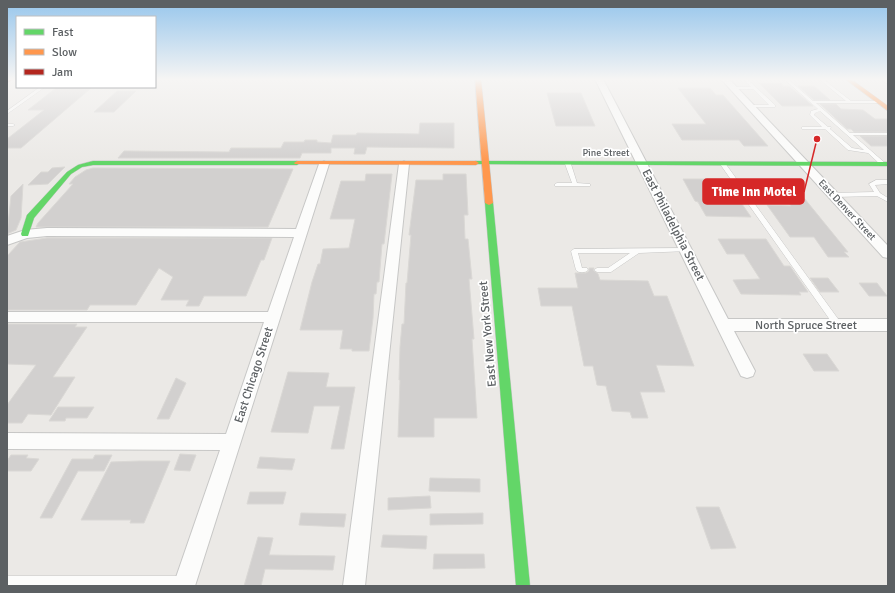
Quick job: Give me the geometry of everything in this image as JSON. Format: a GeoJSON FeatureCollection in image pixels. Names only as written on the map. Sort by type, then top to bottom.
{"type":"FeatureCollection","features":[{"type":"Feature","properties":{"kind":"street","name":"East New York Street"},"geometry":{"type":"LineString","coordinates":[[480,107],[524,586]]}},
{"type":"Feature","properties":{"kind":"street","name":"East Philadelphia Street"},"geometry":{"type":"LineString","coordinates":[[613,107],[747,371]]}},
{"type":"Feature","properties":{"kind":"street","name":"East Denver Street"},"geometry":{"type":"LineString","coordinates":[[751,107],[888,254]]}},
{"type":"Feature","properties":{"kind":"street","name":"Pine Street"},"geometry":{"type":"LineString","coordinates":[[25,234],[27,221],[34,211],[69,172],[86,164],[885,164]]}},
{"type":"Feature","properties":{"kind":"street","name":"East Chicago Street"},"geometry":{"type":"LineString","coordinates":[[185,583],[324,164]]}},
{"type":"Feature","properties":{"kind":"street"},"geometry":{"type":"LineString","coordinates":[[354,586],[404,164]]}},
{"type":"Feature","properties":{"kind":"street"},"geometry":{"type":"LineString","coordinates":[[7,241],[25,234],[47,232],[301,233]]}},
{"type":"Feature","properties":{"kind":"street"},"geometry":{"type":"LineString","coordinates":[[7,317],[273,317]]}},
{"type":"Feature","properties":{"kind":"street","name":"North Spruce Street"},"geometry":{"type":"LineString","coordinates":[[724,325],[888,325]]}},
{"type":"Feature","properties":{"kind":"street"},"geometry":{"type":"LineString","coordinates":[[7,441],[232,442]]}},
{"type":"Feature","properties":{"kind":"lane"},"geometry":{"type":"LineString","coordinates":[[7,113],[16,107]]}},
{"type":"Feature","properties":{"kind":"lane"},"geometry":{"type":"LineString","coordinates":[[817,107],[885,164]]}},
{"type":"Feature","properties":{"kind":"lane"},"geometry":{"type":"LineString","coordinates":[[820,110],[813,112],[812,115],[850,149],[869,152]]}},
{"type":"Feature","properties":{"kind":"lane"},"geometry":{"type":"LineString","coordinates":[[7,125],[13,125]]}},
{"type":"Feature","properties":{"kind":"lane"},"geometry":{"type":"LineString","coordinates":[[804,128],[841,128]]}},
{"type":"Feature","properties":{"kind":"lane"},"geometry":{"type":"LineString","coordinates":[[849,134],[888,134]]}},
{"type":"Feature","properties":{"kind":"lane"},"geometry":{"type":"LineString","coordinates":[[568,164],[575,185]]}},
{"type":"Feature","properties":{"kind":"lane"},"geometry":{"type":"LineString","coordinates":[[723,164],[838,325]]}},
{"type":"Feature","properties":{"kind":"lane"},"geometry":{"type":"LineString","coordinates":[[888,182],[876,182],[872,184],[878,194],[888,200]]}},
{"type":"Feature","properties":{"kind":"lane"},"geometry":{"type":"LineString","coordinates":[[557,185],[588,185]]}},
{"type":"Feature","properties":{"kind":"lane"},"geometry":{"type":"LineString","coordinates":[[833,194],[878,194]]}},
{"type":"Feature","properties":{"kind":"lane"},"geometry":{"type":"LineString","coordinates":[[598,270],[609,270],[638,250]]}},
{"type":"Feature","properties":{"kind":"lane"},"geometry":{"type":"LineString","coordinates":[[585,270],[579,270],[574,251],[686,250]]}},
{"type":"Feature","properties":{"kind":"lane"},"geometry":{"type":"LineString","coordinates":[[611,251],[615,265]]}},
{"type":"Feature","properties":{"kind":"lane"},"geometry":{"type":"LineString","coordinates":[[7,581],[185,583]]}},
{"type":"Feature","properties":{"kind":"building"},"geometry":{"type":"Polygon","coordinates":[[[32,107],[69,107],[21,148],[7,148],[7,139],[44,110],[28,110],[32,107]]]}},
{"type":"Feature","properties":{"kind":"building"},"geometry":{"type":"Polygon","coordinates":[[[100,107],[120,107],[114,112],[94,112],[100,107]]]}},
{"type":"Feature","properties":{"kind":"building"},"geometry":{"type":"Polygon","coordinates":[[[551,107],[587,107],[595,126],[556,126],[551,107]]]}},
{"type":"Feature","properties":{"kind":"building"},"geometry":{"type":"Polygon","coordinates":[[[693,107],[733,107],[768,146],[744,146],[739,140],[682,140],[672,124],[706,124],[693,107]]]}},
{"type":"Feature","properties":{"kind":"building"},"geometry":{"type":"Polygon","coordinates":[[[823,107],[839,107],[841,109],[863,110],[875,119],[888,119],[888,132],[854,132],[851,129],[847,129],[823,107]]]}},
{"type":"Feature","properties":{"kind":"building"},"geometry":{"type":"Polygon","coordinates":[[[420,123],[454,123],[454,148],[367,147],[365,154],[354,154],[355,148],[331,148],[331,153],[302,153],[300,158],[118,158],[124,151],[229,152],[231,148],[281,148],[284,142],[304,142],[305,140],[317,140],[317,142],[331,143],[333,135],[356,135],[357,133],[419,134],[420,123]]]}},
{"type":"Feature","properties":{"kind":"building"},"geometry":{"type":"Polygon","coordinates":[[[860,136],[888,136],[888,146],[871,146],[860,136]]]}},
{"type":"Feature","properties":{"kind":"building"},"geometry":{"type":"Polygon","coordinates":[[[65,167],[48,184],[28,185],[41,172],[48,172],[52,168],[65,167]]]}},
{"type":"Feature","properties":{"kind":"building"},"geometry":{"type":"Polygon","coordinates":[[[93,168],[293,169],[268,227],[36,227],[73,184],[69,184],[75,177],[86,170],[93,168]]]}},
{"type":"Feature","properties":{"kind":"building"},"geometry":{"type":"Polygon","coordinates":[[[366,174],[392,174],[384,244],[382,244],[379,282],[377,282],[376,294],[374,294],[369,351],[352,351],[352,349],[340,349],[343,330],[300,330],[312,282],[318,264],[320,264],[323,249],[349,248],[355,219],[330,219],[341,181],[365,181],[366,174]]]}},
{"type":"Feature","properties":{"kind":"building"},"geometry":{"type":"Polygon","coordinates":[[[443,174],[466,174],[468,215],[464,215],[465,239],[468,239],[472,279],[469,279],[474,339],[472,339],[477,418],[434,418],[434,437],[398,437],[400,347],[402,324],[404,324],[406,283],[411,235],[409,235],[416,180],[443,180],[443,174]]]}},
{"type":"Feature","properties":{"kind":"building"},"geometry":{"type":"Polygon","coordinates":[[[683,179],[723,179],[751,217],[706,216],[698,202],[695,201],[683,179]]]}},
{"type":"Feature","properties":{"kind":"building"},"geometry":{"type":"Polygon","coordinates":[[[23,184],[21,218],[16,230],[7,234],[11,196],[23,184]]]}},
{"type":"Feature","properties":{"kind":"building"},"geometry":{"type":"Polygon","coordinates":[[[782,193],[800,193],[848,252],[844,252],[849,257],[828,257],[814,237],[790,237],[767,205],[791,206],[782,193]]]}},
{"type":"Feature","properties":{"kind":"building"},"geometry":{"type":"Polygon","coordinates":[[[47,238],[272,238],[264,260],[261,260],[246,296],[204,296],[199,306],[186,306],[189,300],[161,300],[173,277],[159,268],[136,305],[90,305],[87,310],[7,310],[7,256],[20,242],[47,238]]]}},
{"type":"Feature","properties":{"kind":"building"},"geometry":{"type":"Polygon","coordinates":[[[718,239],[766,239],[784,266],[790,266],[808,292],[799,292],[801,295],[741,294],[733,280],[760,279],[744,254],[727,254],[718,239]]]}},
{"type":"Feature","properties":{"kind":"building"},"geometry":{"type":"Polygon","coordinates":[[[589,268],[594,268],[593,270],[598,274],[600,280],[648,281],[654,296],[667,296],[694,366],[656,365],[665,392],[640,392],[648,418],[632,418],[630,412],[612,411],[606,386],[597,385],[593,366],[584,366],[572,306],[541,306],[538,288],[578,288],[575,273],[586,273],[589,271],[589,268]]]}},
{"type":"Feature","properties":{"kind":"building"},"geometry":{"type":"Polygon","coordinates":[[[810,278],[828,278],[839,292],[820,292],[810,278]]]}},
{"type":"Feature","properties":{"kind":"building"},"geometry":{"type":"Polygon","coordinates":[[[859,283],[877,283],[887,296],[869,296],[859,283]]]}},
{"type":"Feature","properties":{"kind":"building"},"geometry":{"type":"Polygon","coordinates":[[[7,324],[77,324],[75,327],[87,327],[53,377],[75,377],[51,415],[28,414],[22,423],[7,423],[7,405],[36,365],[7,364],[7,324]]]}},
{"type":"Feature","properties":{"kind":"building"},"geometry":{"type":"Polygon","coordinates":[[[803,354],[827,354],[839,371],[814,371],[803,354]]]}},
{"type":"Feature","properties":{"kind":"building"},"geometry":{"type":"Polygon","coordinates":[[[288,372],[329,373],[326,387],[355,387],[344,449],[331,449],[340,406],[314,406],[308,433],[271,432],[288,372]]]}},
{"type":"Feature","properties":{"kind":"building"},"geometry":{"type":"Polygon","coordinates":[[[176,378],[186,383],[169,419],[157,419],[176,378]]]}},
{"type":"Feature","properties":{"kind":"building"},"geometry":{"type":"Polygon","coordinates":[[[58,407],[94,407],[87,418],[66,418],[65,421],[49,421],[58,407]]]}},
{"type":"Feature","properties":{"kind":"building"},"geometry":{"type":"Polygon","coordinates":[[[180,454],[196,455],[190,471],[174,470],[180,454]]]}},
{"type":"Feature","properties":{"kind":"building"},"geometry":{"type":"Polygon","coordinates":[[[11,455],[28,455],[26,458],[39,459],[31,471],[7,471],[7,461],[11,455]]]}},
{"type":"Feature","properties":{"kind":"building"},"geometry":{"type":"Polygon","coordinates":[[[95,455],[112,455],[104,471],[78,471],[52,518],[40,518],[72,459],[93,459],[95,455]]]}},
{"type":"Feature","properties":{"kind":"building"},"geometry":{"type":"Polygon","coordinates":[[[260,457],[295,459],[292,470],[257,468],[260,457]]]}},
{"type":"Feature","properties":{"kind":"building"},"geometry":{"type":"Polygon","coordinates":[[[170,461],[144,523],[130,523],[131,520],[81,520],[111,462],[170,461]]]}},
{"type":"Feature","properties":{"kind":"building"},"geometry":{"type":"Polygon","coordinates":[[[430,478],[480,479],[480,492],[429,491],[430,478]]]}},
{"type":"Feature","properties":{"kind":"building"},"geometry":{"type":"Polygon","coordinates":[[[250,492],[286,492],[283,504],[247,504],[250,492]]]}},
{"type":"Feature","properties":{"kind":"building"},"geometry":{"type":"Polygon","coordinates":[[[430,496],[431,508],[388,510],[388,498],[430,496]]]}},
{"type":"Feature","properties":{"kind":"building"},"geometry":{"type":"Polygon","coordinates":[[[696,507],[719,507],[736,548],[711,549],[696,507]]]}},
{"type":"Feature","properties":{"kind":"building"},"geometry":{"type":"Polygon","coordinates":[[[301,513],[346,514],[344,527],[299,525],[301,513]]]}},
{"type":"Feature","properties":{"kind":"building"},"geometry":{"type":"Polygon","coordinates":[[[483,513],[483,524],[430,525],[430,514],[483,513]]]}},
{"type":"Feature","properties":{"kind":"building"},"geometry":{"type":"Polygon","coordinates":[[[383,535],[427,536],[426,549],[381,547],[383,535]]]}},
{"type":"Feature","properties":{"kind":"building"},"geometry":{"type":"Polygon","coordinates":[[[258,537],[273,538],[269,555],[335,556],[333,570],[265,569],[261,586],[244,586],[258,537]]]}},
{"type":"Feature","properties":{"kind":"building"},"geometry":{"type":"Polygon","coordinates":[[[434,554],[484,554],[485,568],[433,569],[434,554]]]}},
{"type":"Feature","properties":{"kind":"traffic: fast"},"geometry":{"type":"LineString","coordinates":[[25,234],[30,217],[69,173],[80,166],[93,163],[297,163]]}},
{"type":"Feature","properties":{"kind":"traffic: fast"},"geometry":{"type":"LineString","coordinates":[[476,163],[888,164]]}},
{"type":"Feature","properties":{"kind":"traffic: fast"},"geometry":{"type":"LineString","coordinates":[[489,203],[523,586]]}},
{"type":"Feature","properties":{"kind":"traffic: slow"},"geometry":{"type":"LineString","coordinates":[[480,107],[489,203]]}},
{"type":"Feature","properties":{"kind":"traffic: slow"},"geometry":{"type":"LineString","coordinates":[[297,163],[476,163]]}},
{"type":"Feature","properties":{"kind":"place","name":"Time Inn Motel"},"geometry":{"type":"Point","coordinates":[817,139]}}]}
